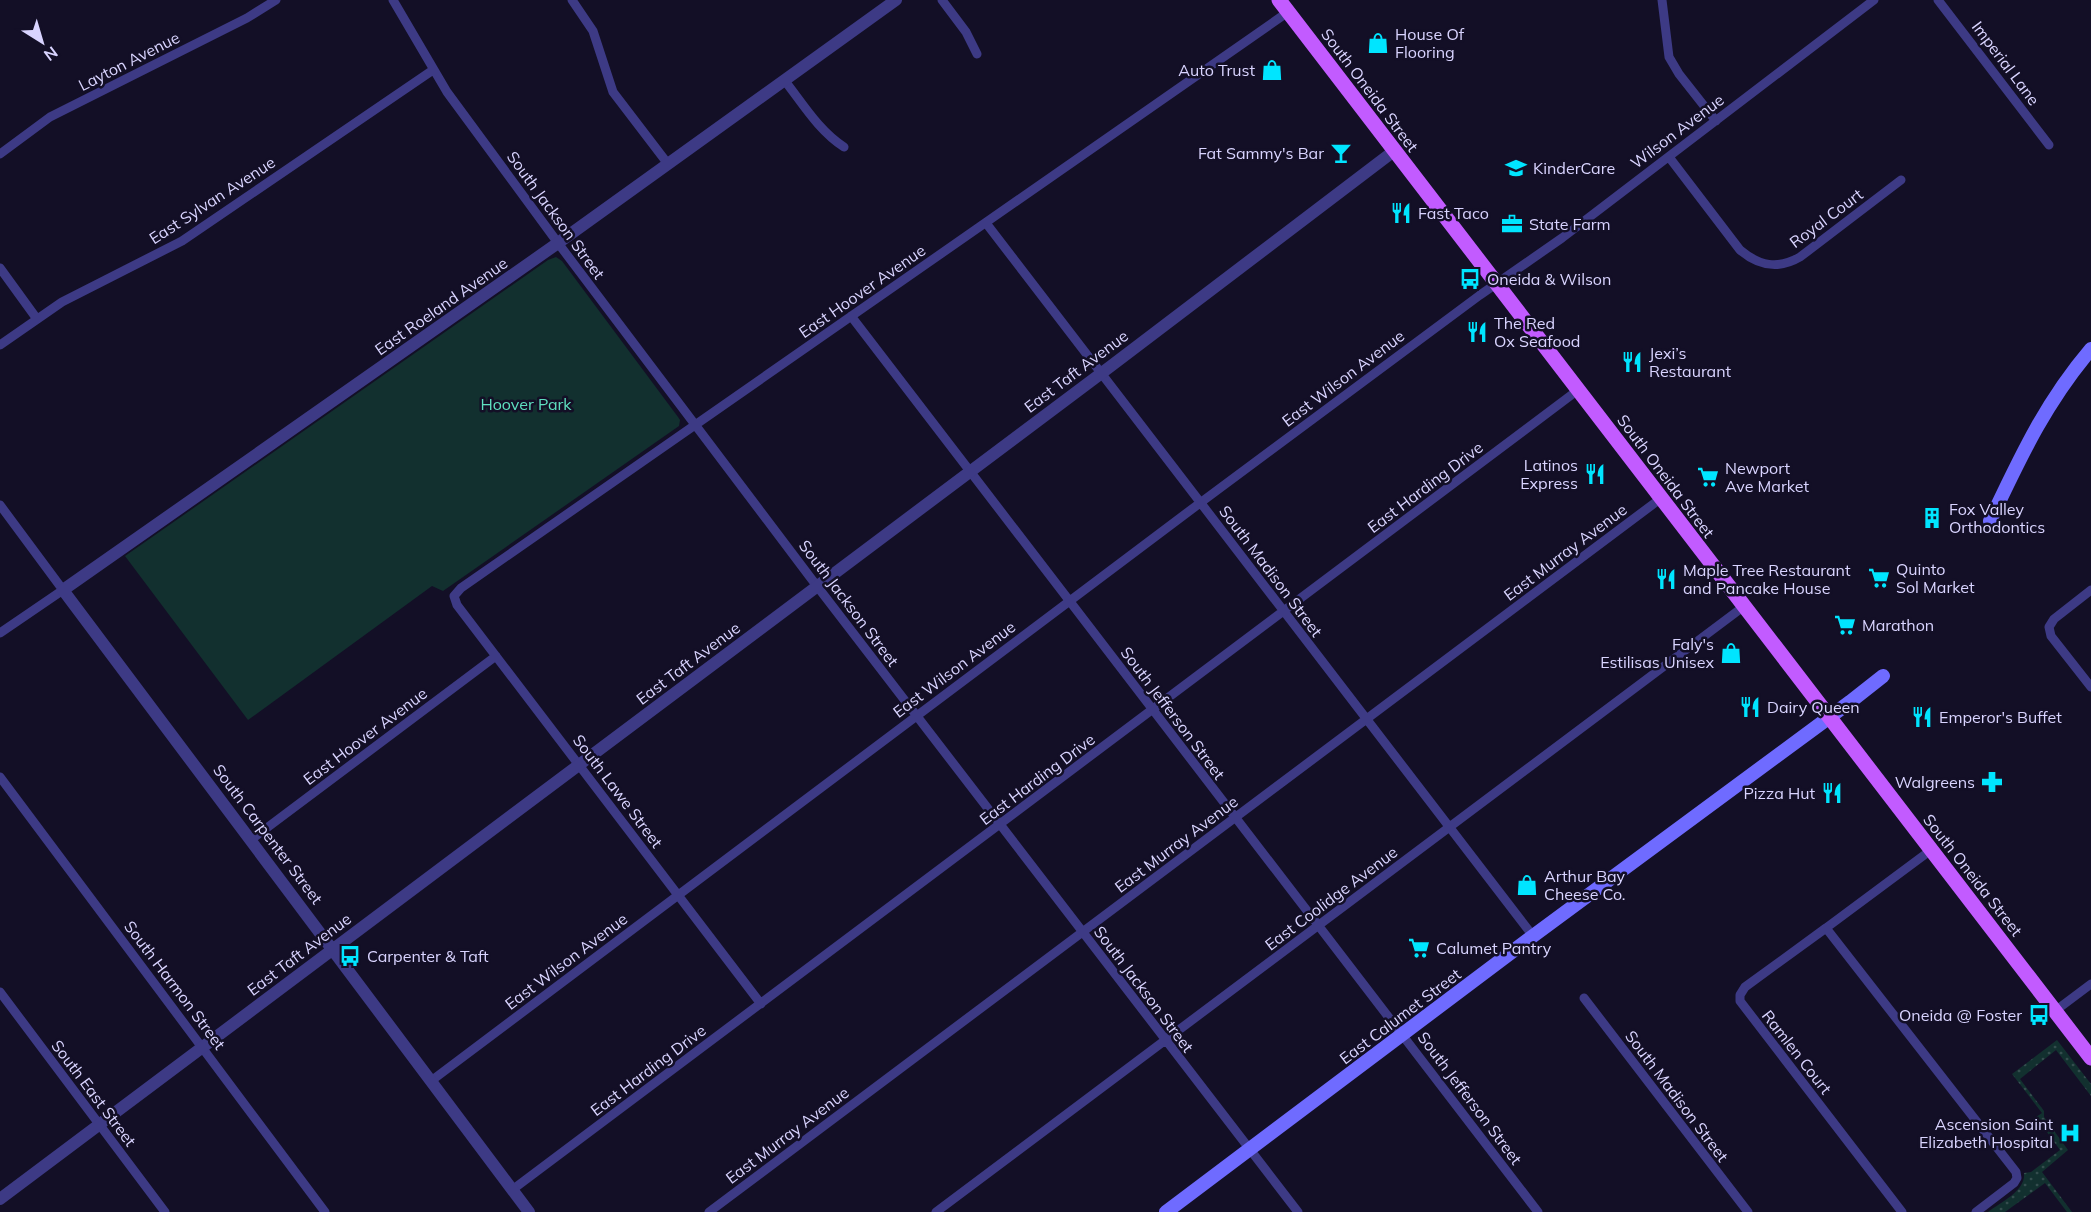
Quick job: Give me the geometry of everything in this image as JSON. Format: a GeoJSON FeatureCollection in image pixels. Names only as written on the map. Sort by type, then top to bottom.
{"type":"FeatureCollection","features":[{"type":"Feature","properties":{"kind":"main road","name":"South Oneida Street"},"geometry":{"type":"LineString","coordinates":[[1283,6],[2091,1058]]}},
{"type":"Feature","properties":{"kind":"main road"},"geometry":{"type":"LineString","coordinates":[[1990,521],[2041,418],[2091,349]]}},
{"type":"Feature","properties":{"kind":"main road","name":"East Calumet Street"},"geometry":{"type":"LineString","coordinates":[[1166,1212],[1882,675]]}},
{"type":"Feature","properties":{"kind":"street","name":"Layton Avenue"},"geometry":{"type":"LineString","coordinates":[[0,154],[50,117],[253,15],[276,0]]}},
{"type":"Feature","properties":{"kind":"street","name":"South Jackson Street"},"geometry":{"type":"LineString","coordinates":[[393,0],[433,70],[558,243],[694,425],[1298,1212]]}},
{"type":"Feature","properties":{"kind":"street"},"geometry":{"type":"LineString","coordinates":[[572,0],[593,31],[613,92],[668,164]]}},
{"type":"Feature","properties":{"kind":"street","name":"East Roeland Avenue"},"geometry":{"type":"LineString","coordinates":[[0,633],[558,243],[896,0]]}},
{"type":"Feature","properties":{"kind":"street"},"geometry":{"type":"LineString","coordinates":[[942,0],[966,32],[976,54]]}},
{"type":"Feature","properties":{"kind":"street"},"geometry":{"type":"LineString","coordinates":[[1662,0],[1669,57],[1679,74],[1716,121]]}},
{"type":"Feature","properties":{"kind":"street","name":"Wilson Avenue"},"geometry":{"type":"LineString","coordinates":[[1497,284],[1563,237],[1874,0]]}},
{"type":"Feature","properties":{"kind":"street","name":"Imperial Lane"},"geometry":{"type":"LineString","coordinates":[[1938,0],[2049,145]]}},
{"type":"Feature","properties":{"kind":"street","name":"East Hoover Avenue"},"geometry":{"type":"LineString","coordinates":[[454,596],[461,588],[986,223],[1283,6]]}},
{"type":"Feature","properties":{"kind":"street","name":"East Sylvan Avenue"},"geometry":{"type":"LineString","coordinates":[[0,345],[71,296],[182,241],[433,70]]}},
{"type":"Feature","properties":{"kind":"street"},"geometry":{"type":"LineString","coordinates":[[786,81],[823,131],[844,147]]}},
{"type":"Feature","properties":{"kind":"street","name":"East Taft Avenue"},"geometry":{"type":"LineString","coordinates":[[0,1199],[1394,151]]}},
{"type":"Feature","properties":{"kind":"street","name":"Royal Court"},"geometry":{"type":"LineString","coordinates":[[1669,157],[1740,250],[1750,258],[1766,265],[1784,265],[1800,257],[1901,180]]}},
{"type":"Feature","properties":{"kind":"street","name":"South Madison Street"},"geometry":{"type":"LineString","coordinates":[[986,223],[1533,936]]}},
{"type":"Feature","properties":{"kind":"street"},"geometry":{"type":"LineString","coordinates":[[0,268],[37,319]]}},
{"type":"Feature","properties":{"kind":"street","name":"East Wilson Avenue"},"geometry":{"type":"LineString","coordinates":[[431,1081],[1200,503],[1497,284]]}},
{"type":"Feature","properties":{"kind":"street","name":"South Jefferson Street"},"geometry":{"type":"LineString","coordinates":[[851,316],[1538,1212]]}},
{"type":"Feature","properties":{"kind":"street","name":"East Harding Drive"},"geometry":{"type":"LineString","coordinates":[[512,1190],[1578,390]]}},
{"type":"Feature","properties":{"kind":"street","name":"East Murray Avenue"},"geometry":{"type":"LineString","coordinates":[[709,1212],[1660,499]]}},
{"type":"Feature","properties":{"kind":"street","name":"South Carpenter Street"},"geometry":{"type":"LineString","coordinates":[[0,505],[529,1212]]}},
{"type":"Feature","properties":{"kind":"street"},"geometry":{"type":"LineString","coordinates":[[2091,590],[2054,619],[2049,627],[2051,636],[2091,687]]}},
{"type":"Feature","properties":{"kind":"street","name":"South Lawe Street"},"geometry":{"type":"LineString","coordinates":[[454,596],[457,604],[496,656],[761,1004]]}},
{"type":"Feature","properties":{"kind":"street","name":"East Coolidge Avenue"},"geometry":{"type":"LineString","coordinates":[[936,1212],[1743,607]]}},
{"type":"Feature","properties":{"kind":"street","name":"East Hoover Avenue"},"geometry":{"type":"LineString","coordinates":[[252,839],[496,656]]}},
{"type":"Feature","properties":{"kind":"street","name":"South Harmon Street"},"geometry":{"type":"LineString","coordinates":[[0,777],[325,1212]]}},
{"type":"Feature","properties":{"kind":"street","name":"Ramlen Court"},"geometry":{"type":"LineString","coordinates":[[1902,1212],[1740,1001],[1740,995],[1745,987],[1931,850]]}},
{"type":"Feature","properties":{"kind":"street"},"geometry":{"type":"LineString","coordinates":[[1826,928],[2016,1172],[2017,1178],[2014,1183],[1976,1212]]}},
{"type":"Feature","properties":{"kind":"street"},"geometry":{"type":"LineString","coordinates":[[2055,1011],[2091,984]]}},
{"type":"Feature","properties":{"kind":"street","name":"South East Street"},"geometry":{"type":"LineString","coordinates":[[0,992],[165,1212]]}},
{"type":"Feature","properties":{"kind":"street","name":"South Madison Street"},"geometry":{"type":"LineString","coordinates":[[1584,998],[1748,1212]]}},
{"type":"Feature","properties":{"kind":"green space","name":"Hoover Park"},"geometry":{"type":"Polygon","coordinates":[[[556,257],[562,261],[678,417],[679,426],[443,591],[432,586],[248,720],[125,556],[548,260],[556,257]]]}},
{"type":"Feature","properties":{"kind":"green space"},"geometry":{"type":"Polygon","coordinates":[[[2057,1040],[2091,1084],[2091,1096],[2056,1050],[2020,1079],[2044,1111],[2044,1117],[2068,1150],[2042,1172],[2072,1212],[2067,1212],[2045,1183],[2005,1212],[1988,1212],[2017,1191],[2024,1179],[2024,1173],[2031,1172],[2060,1150],[2036,1117],[2042,1113],[2012,1074],[2057,1040]]]}},
{"type":"Feature","properties":{"kind":"place","name":"House Of Flooring"},"geometry":{"type":"Point","coordinates":[1378,43]}},
{"type":"Feature","properties":{"kind":"place","name":"Auto Trust"},"geometry":{"type":"Point","coordinates":[1272,70]}},
{"type":"Feature","properties":{"kind":"place","name":"Fat Sammy's Bar"},"geometry":{"type":"Point","coordinates":[1341,153]}},
{"type":"Feature","properties":{"kind":"place","name":"KinderCare"},"geometry":{"type":"Point","coordinates":[1516,168]}},
{"type":"Feature","properties":{"kind":"place","name":"Fast Taco"},"geometry":{"type":"Point","coordinates":[1401,213]}},
{"type":"Feature","properties":{"kind":"place","name":"State Farm"},"geometry":{"type":"Point","coordinates":[1512,224]}},
{"type":"Feature","properties":{"kind":"place","name":"Oneida & Wilson"},"geometry":{"type":"Point","coordinates":[1470,279]}},
{"type":"Feature","properties":{"kind":"place","name":"The Red Ox Seafood"},"geometry":{"type":"Point","coordinates":[1477,332]}},
{"type":"Feature","properties":{"kind":"place","name":"Jexi’s Restaurant"},"geometry":{"type":"Point","coordinates":[1632,362]}},
{"type":"Feature","properties":{"kind":"place","name":"Latinos Express"},"geometry":{"type":"Point","coordinates":[1595,474]}},
{"type":"Feature","properties":{"kind":"place","name":"Newport Ave Market"},"geometry":{"type":"Point","coordinates":[1708,477]}},
{"type":"Feature","properties":{"kind":"place","name":"Fox Valley Orthodontics"},"geometry":{"type":"Point","coordinates":[1932,518]}},
{"type":"Feature","properties":{"kind":"place","name":"Quinto Sol Market"},"geometry":{"type":"Point","coordinates":[1879,578]}},
{"type":"Feature","properties":{"kind":"place","name":"Maple Tree Restaurant and Pancake House"},"geometry":{"type":"Point","coordinates":[1666,579]}},
{"type":"Feature","properties":{"kind":"place","name":"Marathon"},"geometry":{"type":"Point","coordinates":[1845,625]}},
{"type":"Feature","properties":{"kind":"place","name":"Faly's Estilisas Unisex"},"geometry":{"type":"Point","coordinates":[1731,653]}},
{"type":"Feature","properties":{"kind":"place","name":"Dairy Queen"},"geometry":{"type":"Point","coordinates":[1750,707]}},
{"type":"Feature","properties":{"kind":"place","name":"Emperor's Buffet"},"geometry":{"type":"Point","coordinates":[1922,717]}},
{"type":"Feature","properties":{"kind":"place","name":"Walgreens"},"geometry":{"type":"Point","coordinates":[1992,782]}},
{"type":"Feature","properties":{"kind":"place","name":"Pizza Hut"},"geometry":{"type":"Point","coordinates":[1832,793]}},
{"type":"Feature","properties":{"kind":"place","name":"Arthur Bay Cheese Co."},"geometry":{"type":"Point","coordinates":[1527,885]}},
{"type":"Feature","properties":{"kind":"place","name":"Calumet Pantry"},"geometry":{"type":"Point","coordinates":[1419,948]}},
{"type":"Feature","properties":{"kind":"place","name":"Carpenter & Taft"},"geometry":{"type":"Point","coordinates":[350,956]}},
{"type":"Feature","properties":{"kind":"place","name":"Oneida @ Foster"},"geometry":{"type":"Point","coordinates":[2039,1015]}},
{"type":"Feature","properties":{"kind":"place","name":"Ascension Saint Elizabeth Hospital"},"geometry":{"type":"Point","coordinates":[2070,1133]}}]}
